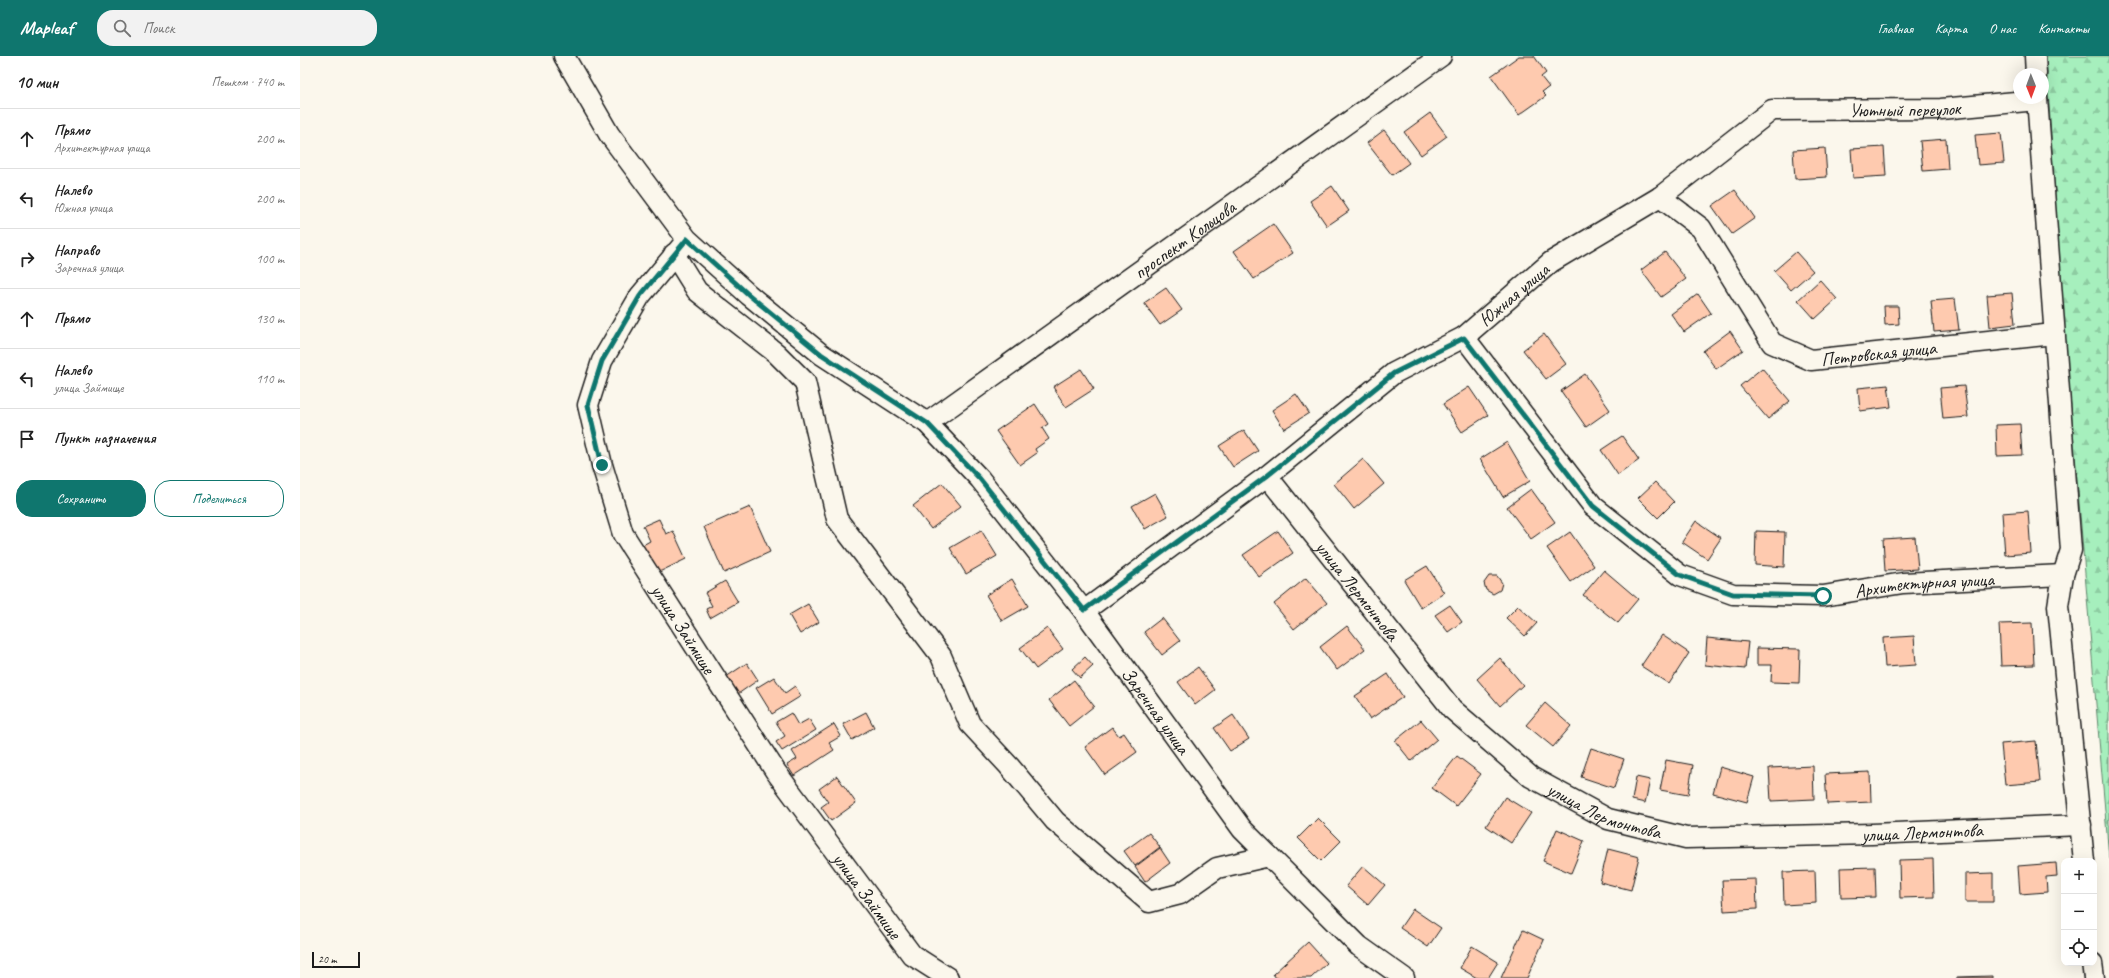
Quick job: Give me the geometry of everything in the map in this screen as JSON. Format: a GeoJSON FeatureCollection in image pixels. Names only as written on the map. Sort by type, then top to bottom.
{"type":"FeatureCollection","features":[{"type":"Feature","properties":{"kind":"street"},"geometry":{"type":"LineString","coordinates":[[564,56],[609,134],[680,247],[697,291],[776,353],[805,382],[837,519],[941,656],[970,724],[1009,766],[1054,821],[1149,902],[1180,894],[1217,868],[1269,856]]}},
{"type":"Feature","properties":{"kind":"street","name":"проспект Кольцова"},"geometry":{"type":"LineString","coordinates":[[927,423],[1441,56]]}},
{"type":"Feature","properties":{"kind":"street"},"geometry":{"type":"LineString","coordinates":[[2034,56],[2035,68]]}},
{"type":"Feature","properties":{"kind":"street","name":"Уютный переулок"},"geometry":{"type":"LineString","coordinates":[[1772,110],[1941,109],[2013,102]]}},
{"type":"Feature","properties":{"kind":"street"},"geometry":{"type":"LineString","coordinates":[[2037,104],[2071,550],[2063,575],[2058,606],[2084,858]]}},
{"type":"Feature","properties":{"kind":"street","name":"Южная улица"},"geometry":{"type":"LineString","coordinates":[[1084,610],[1267,476],[1394,373],[1464,338],[1551,262],[1660,197],[1772,110]]}},
{"type":"Feature","properties":{"kind":"street","name":"Петровская улица"},"geometry":{"type":"LineString","coordinates":[[1660,197],[1701,228],[1772,343],[1812,360],[2054,334]]}},
{"type":"Feature","properties":{"kind":"street","name":"Заречная улица"},"geometry":{"type":"LineString","coordinates":[[680,247],[749,295],[821,354],[927,423],[980,479],[1084,610],[1242,829],[1358,946],[1404,978]]}},
{"type":"Feature","properties":{"kind":"street","name":"улица Займище"},"geometry":{"type":"LineString","coordinates":[[680,247],[640,296],[602,361],[588,405],[602,465],[622,534],[776,772],[912,955],[948,978]]}},
{"type":"Feature","properties":{"kind":"street","name":"Архитектурная улица"},"geometry":{"type":"LineString","coordinates":[[1464,338],[1593,506],[1680,575],[1733,594],[1823,596],[1903,583],[2063,575]]}},
{"type":"Feature","properties":{"kind":"street","name":"улица Лермонтова"},"geometry":{"type":"LineString","coordinates":[[1267,476],[1452,709],[1531,777],[1608,819],[1686,838],[1872,834],[2081,825]]}},
{"type":"Feature","properties":{"kind":"street"},"geometry":{"type":"LineString","coordinates":[[2092,966],[2094,978]]}},
{"type":"Feature","properties":{"kind":"green space"},"geometry":{"type":"Polygon","coordinates":[[[2046,56],[2109,56],[2109,858],[2060,277],[2049,103],[2049,68],[2047,68],[2046,56]]]}},
{"type":"Feature","properties":{"kind":"building"},"geometry":{"type":"Polygon","coordinates":[[[1519,56],[1534,56],[1546,73],[1541,77],[1549,87],[1542,92],[1546,96],[1519,115],[1491,76],[1519,56]]]}},
{"type":"Feature","properties":{"kind":"building"},"geometry":{"type":"Polygon","coordinates":[[[1430,113],[1447,136],[1421,155],[1404,132],[1430,113]]]}},
{"type":"Feature","properties":{"kind":"building"},"geometry":{"type":"Polygon","coordinates":[[[1384,130],[1409,163],[1392,175],[1367,143],[1384,130]]]}},
{"type":"Feature","properties":{"kind":"building"},"geometry":{"type":"Polygon","coordinates":[[[2001,133],[2004,163],[1978,165],[1975,135],[2001,133]]]}},
{"type":"Feature","properties":{"kind":"building"},"geometry":{"type":"Polygon","coordinates":[[[1946,139],[1948,169],[1923,171],[1920,141],[1946,139]]]}},
{"type":"Feature","properties":{"kind":"building"},"geometry":{"type":"Polygon","coordinates":[[[1884,147],[1886,176],[1853,178],[1851,149],[1884,147]]]}},
{"type":"Feature","properties":{"kind":"building"},"geometry":{"type":"Polygon","coordinates":[[[1825,148],[1827,177],[1795,179],[1793,150],[1825,148]]]}},
{"type":"Feature","properties":{"kind":"building"},"geometry":{"type":"Polygon","coordinates":[[[1332,186],[1349,211],[1327,226],[1310,201],[1332,186]]]}},
{"type":"Feature","properties":{"kind":"building"},"geometry":{"type":"Polygon","coordinates":[[[1735,190],[1755,218],[1732,234],[1712,206],[1735,190]]]}},
{"type":"Feature","properties":{"kind":"building"},"geometry":{"type":"Polygon","coordinates":[[[1273,224],[1293,253],[1254,279],[1234,251],[1273,224]]]}},
{"type":"Feature","properties":{"kind":"building"},"geometry":{"type":"Polygon","coordinates":[[[1665,252],[1686,279],[1661,297],[1641,270],[1665,252]]]}},
{"type":"Feature","properties":{"kind":"building"},"geometry":{"type":"Polygon","coordinates":[[[1796,252],[1813,271],[1791,290],[1774,271],[1796,252]]]}},
{"type":"Feature","properties":{"kind":"building"},"geometry":{"type":"Polygon","coordinates":[[[1820,280],[1837,299],[1815,319],[1798,300],[1820,280]]]}},
{"type":"Feature","properties":{"kind":"building"},"geometry":{"type":"Polygon","coordinates":[[[1166,288],[1182,310],[1160,325],[1144,303],[1166,288]]]}},
{"type":"Feature","properties":{"kind":"building"},"geometry":{"type":"Polygon","coordinates":[[[2012,293],[2015,324],[1990,327],[1987,295],[2012,293]]]}},
{"type":"Feature","properties":{"kind":"building"},"geometry":{"type":"Polygon","coordinates":[[[1698,294],[1711,313],[1684,332],[1671,314],[1698,294]]]}},
{"type":"Feature","properties":{"kind":"building"},"geometry":{"type":"Polygon","coordinates":[[[1955,299],[1959,330],[1934,332],[1931,301],[1955,299]]]}},
{"type":"Feature","properties":{"kind":"building"},"geometry":{"type":"Polygon","coordinates":[[[1884,306],[1898,306],[1899,324],[1885,325],[1884,306]]]}},
{"type":"Feature","properties":{"kind":"building"},"geometry":{"type":"Polygon","coordinates":[[[1730,331],[1743,350],[1716,369],[1703,351],[1730,331]]]}},
{"type":"Feature","properties":{"kind":"building"},"geometry":{"type":"Polygon","coordinates":[[[1544,334],[1566,364],[1546,379],[1523,350],[1544,334]]]}},
{"type":"Feature","properties":{"kind":"building"},"geometry":{"type":"Polygon","coordinates":[[[1762,368],[1790,401],[1768,419],[1740,386],[1762,368]]]}},
{"type":"Feature","properties":{"kind":"building"},"geometry":{"type":"Polygon","coordinates":[[[1081,369],[1094,389],[1066,407],[1053,387],[1081,369]]]}},
{"type":"Feature","properties":{"kind":"building"},"geometry":{"type":"Polygon","coordinates":[[[1585,374],[1610,410],[1586,427],[1561,391],[1585,374]]]}},
{"type":"Feature","properties":{"kind":"building"},"geometry":{"type":"Polygon","coordinates":[[[1888,385],[1891,407],[1860,411],[1858,388],[1888,385]]]}},
{"type":"Feature","properties":{"kind":"building"},"geometry":{"type":"Polygon","coordinates":[[[1964,386],[1968,417],[1943,419],[1940,388],[1964,386]]]}},
{"type":"Feature","properties":{"kind":"building"},"geometry":{"type":"Polygon","coordinates":[[[1469,387],[1488,415],[1462,432],[1443,404],[1469,387]]]}},
{"type":"Feature","properties":{"kind":"building"},"geometry":{"type":"Polygon","coordinates":[[[1296,394],[1309,413],[1284,429],[1272,410],[1296,394]]]}},
{"type":"Feature","properties":{"kind":"building"},"geometry":{"type":"Polygon","coordinates":[[[1035,404],[1048,424],[1042,428],[1049,439],[1035,449],[1037,453],[1020,465],[996,431],[1035,404]]]}},
{"type":"Feature","properties":{"kind":"building"},"geometry":{"type":"Polygon","coordinates":[[[2020,424],[2022,455],[1997,456],[1996,425],[2020,424]]]}},
{"type":"Feature","properties":{"kind":"building"},"geometry":{"type":"Polygon","coordinates":[[[1244,430],[1258,451],[1233,467],[1219,446],[1244,430]]]}},
{"type":"Feature","properties":{"kind":"building"},"geometry":{"type":"Polygon","coordinates":[[[1622,436],[1639,460],[1618,475],[1601,450],[1622,436]]]}},
{"type":"Feature","properties":{"kind":"building"},"geometry":{"type":"Polygon","coordinates":[[[1507,442],[1530,481],[1503,497],[1480,459],[1507,442]]]}},
{"type":"Feature","properties":{"kind":"building"},"geometry":{"type":"Polygon","coordinates":[[[1363,459],[1384,484],[1354,509],[1334,484],[1363,459]]]}},
{"type":"Feature","properties":{"kind":"building"},"geometry":{"type":"Polygon","coordinates":[[[1655,482],[1674,502],[1658,518],[1638,498],[1655,482]]]}},
{"type":"Feature","properties":{"kind":"building"},"geometry":{"type":"Polygon","coordinates":[[[942,483],[961,506],[931,529],[913,506],[942,483]]]}},
{"type":"Feature","properties":{"kind":"building"},"geometry":{"type":"Polygon","coordinates":[[[1531,489],[1555,522],[1531,539],[1507,507],[1531,489]]]}},
{"type":"Feature","properties":{"kind":"building"},"geometry":{"type":"Polygon","coordinates":[[[1155,493],[1168,516],[1145,529],[1132,506],[1155,493]]]}},
{"type":"Feature","properties":{"kind":"building"},"geometry":{"type":"Polygon","coordinates":[[[750,507],[770,552],[724,573],[704,527],[750,507]]]}},
{"type":"Feature","properties":{"kind":"building"},"geometry":{"type":"Polygon","coordinates":[[[2028,511],[2031,553],[2005,555],[2002,513],[2028,511]]]}},
{"type":"Feature","properties":{"kind":"building"},"geometry":{"type":"Polygon","coordinates":[[[659,519],[666,534],[673,531],[686,559],[655,574],[641,546],[650,541],[643,526],[659,519]]]}},
{"type":"Feature","properties":{"kind":"building"},"geometry":{"type":"Polygon","coordinates":[[[1696,521],[1721,538],[1707,559],[1682,542],[1696,521]]]}},
{"type":"Feature","properties":{"kind":"building"},"geometry":{"type":"Polygon","coordinates":[[[981,530],[997,556],[966,574],[950,548],[981,530]]]}},
{"type":"Feature","properties":{"kind":"building"},"geometry":{"type":"Polygon","coordinates":[[[1278,531],[1293,553],[1259,577],[1243,555],[1278,531]]]}},
{"type":"Feature","properties":{"kind":"building"},"geometry":{"type":"Polygon","coordinates":[[[1756,531],[1785,532],[1784,567],[1755,565],[1756,531]]]}},
{"type":"Feature","properties":{"kind":"building"},"geometry":{"type":"Polygon","coordinates":[[[1570,532],[1594,566],[1571,582],[1547,548],[1570,532]]]}},
{"type":"Feature","properties":{"kind":"building"},"geometry":{"type":"Polygon","coordinates":[[[1915,537],[1918,569],[1885,571],[1883,539],[1915,537]]]}},
{"type":"Feature","properties":{"kind":"building"},"geometry":{"type":"Polygon","coordinates":[[[1427,566],[1444,593],[1421,608],[1404,580],[1427,566]]]}},
{"type":"Feature","properties":{"kind":"building"},"geometry":{"type":"Polygon","coordinates":[[[1604,570],[1638,599],[1618,623],[1583,595],[1604,570]]]}},
{"type":"Feature","properties":{"kind":"building"},"geometry":{"type":"Polygon","coordinates":[[[1489,576],[1497,576],[1502,583],[1500,590],[1493,594],[1486,590],[1484,583],[1489,576]]]}},
{"type":"Feature","properties":{"kind":"building"},"geometry":{"type":"Polygon","coordinates":[[[1306,578],[1327,603],[1294,629],[1274,604],[1306,578]]]}},
{"type":"Feature","properties":{"kind":"building"},"geometry":{"type":"Polygon","coordinates":[[[1012,579],[1028,606],[1002,621],[986,595],[1012,579]]]}},
{"type":"Feature","properties":{"kind":"building"},"geometry":{"type":"Polygon","coordinates":[[[725,581],[738,602],[710,618],[706,609],[712,606],[705,593],[725,581]]]}},
{"type":"Feature","properties":{"kind":"building"},"geometry":{"type":"Polygon","coordinates":[[[808,604],[819,622],[800,634],[789,615],[808,604]]]}},
{"type":"Feature","properties":{"kind":"building"},"geometry":{"type":"Polygon","coordinates":[[[1450,605],[1462,622],[1448,632],[1435,615],[1450,605]]]}},
{"type":"Feature","properties":{"kind":"building"},"geometry":{"type":"Polygon","coordinates":[[[1518,606],[1537,623],[1525,636],[1506,618],[1518,606]]]}},
{"type":"Feature","properties":{"kind":"building"},"geometry":{"type":"Polygon","coordinates":[[[1162,618],[1180,641],[1162,655],[1144,632],[1162,618]]]}},
{"type":"Feature","properties":{"kind":"building"},"geometry":{"type":"Polygon","coordinates":[[[2032,623],[2034,665],[2001,666],[1999,624],[2032,623]]]}},
{"type":"Feature","properties":{"kind":"building"},"geometry":{"type":"Polygon","coordinates":[[[1347,626],[1365,649],[1337,670],[1320,647],[1347,626]]]}},
{"type":"Feature","properties":{"kind":"building"},"geometry":{"type":"Polygon","coordinates":[[[1047,628],[1063,649],[1036,669],[1020,648],[1047,628]]]}},
{"type":"Feature","properties":{"kind":"building"},"geometry":{"type":"Polygon","coordinates":[[[1662,635],[1689,653],[1669,684],[1641,666],[1662,635]]]}},
{"type":"Feature","properties":{"kind":"building"},"geometry":{"type":"Polygon","coordinates":[[[1914,636],[1916,665],[1885,667],[1883,638],[1914,636]]]}},
{"type":"Feature","properties":{"kind":"building"},"geometry":{"type":"Polygon","coordinates":[[[1707,638],[1748,642],[1745,669],[1705,665],[1707,638]]]}},
{"type":"Feature","properties":{"kind":"building"},"geometry":{"type":"Polygon","coordinates":[[[1757,648],[1800,649],[1799,683],[1771,682],[1772,665],[1757,665],[1757,648]]]}},
{"type":"Feature","properties":{"kind":"building"},"geometry":{"type":"Polygon","coordinates":[[[1085,657],[1093,666],[1080,678],[1072,669],[1085,657]]]}},
{"type":"Feature","properties":{"kind":"building"},"geometry":{"type":"Polygon","coordinates":[[[1500,658],[1523,685],[1500,706],[1477,679],[1500,658]]]}},
{"type":"Feature","properties":{"kind":"building"},"geometry":{"type":"Polygon","coordinates":[[[747,663],[758,680],[738,694],[726,677],[747,663]]]}},
{"type":"Feature","properties":{"kind":"building"},"geometry":{"type":"Polygon","coordinates":[[[1198,667],[1215,690],[1195,705],[1178,682],[1198,667]]]}},
{"type":"Feature","properties":{"kind":"building"},"geometry":{"type":"Polygon","coordinates":[[[1388,674],[1403,697],[1370,719],[1355,696],[1388,674]]]}},
{"type":"Feature","properties":{"kind":"building"},"geometry":{"type":"Polygon","coordinates":[[[774,677],[785,693],[795,686],[801,696],[772,714],[756,688],[774,677]]]}},
{"type":"Feature","properties":{"kind":"building"},"geometry":{"type":"Polygon","coordinates":[[[1074,680],[1094,706],[1069,726],[1049,700],[1074,680]]]}},
{"type":"Feature","properties":{"kind":"building"},"geometry":{"type":"Polygon","coordinates":[[[1545,703],[1571,726],[1553,747],[1526,725],[1545,703]]]}},
{"type":"Feature","properties":{"kind":"building"},"geometry":{"type":"Polygon","coordinates":[[[866,712],[874,727],[852,740],[843,724],[866,712]]]}},
{"type":"Feature","properties":{"kind":"building"},"geometry":{"type":"Polygon","coordinates":[[[791,713],[798,725],[809,719],[816,730],[782,751],[776,742],[785,736],[776,722],[791,713]]]}},
{"type":"Feature","properties":{"kind":"building"},"geometry":{"type":"Polygon","coordinates":[[[1233,715],[1249,739],[1230,751],[1214,728],[1233,715]]]}},
{"type":"Feature","properties":{"kind":"building"},"geometry":{"type":"Polygon","coordinates":[[[1421,720],[1437,739],[1411,761],[1395,741],[1421,720]]]}},
{"type":"Feature","properties":{"kind":"building"},"geometry":{"type":"Polygon","coordinates":[[[834,724],[841,736],[829,743],[834,750],[794,776],[787,765],[797,759],[792,751],[834,724]]]}},
{"type":"Feature","properties":{"kind":"building"},"geometry":{"type":"Polygon","coordinates":[[[1112,727],[1119,736],[1124,733],[1137,752],[1105,775],[1085,747],[1112,727]]]}},
{"type":"Feature","properties":{"kind":"building"},"geometry":{"type":"Polygon","coordinates":[[[2036,741],[2040,782],[2005,785],[2001,744],[2036,741]]]}},
{"type":"Feature","properties":{"kind":"building"},"geometry":{"type":"Polygon","coordinates":[[[1591,748],[1624,759],[1614,788],[1581,777],[1591,748]]]}},
{"type":"Feature","properties":{"kind":"building"},"geometry":{"type":"Polygon","coordinates":[[[1457,756],[1481,774],[1456,806],[1432,788],[1457,756]]]}},
{"type":"Feature","properties":{"kind":"building"},"geometry":{"type":"Polygon","coordinates":[[[1666,760],[1693,765],[1688,795],[1660,790],[1666,760]]]}},
{"type":"Feature","properties":{"kind":"building"},"geometry":{"type":"Polygon","coordinates":[[[1813,766],[1814,799],[1771,801],[1769,768],[1813,766]]]}},
{"type":"Feature","properties":{"kind":"building"},"geometry":{"type":"Polygon","coordinates":[[[1720,767],[1754,777],[1747,802],[1713,793],[1720,767]]]}},
{"type":"Feature","properties":{"kind":"building"},"geometry":{"type":"Polygon","coordinates":[[[1870,772],[1871,802],[1827,804],[1825,774],[1870,772]]]}},
{"type":"Feature","properties":{"kind":"building"},"geometry":{"type":"Polygon","coordinates":[[[837,776],[856,803],[831,821],[821,807],[828,802],[819,789],[837,776]]]}},
{"type":"Feature","properties":{"kind":"building"},"geometry":{"type":"Polygon","coordinates":[[[1636,777],[1650,780],[1645,803],[1632,800],[1636,777]]]}},
{"type":"Feature","properties":{"kind":"building"},"geometry":{"type":"Polygon","coordinates":[[[1505,797],[1531,813],[1511,843],[1486,826],[1505,797]]]}},
{"type":"Feature","properties":{"kind":"building"},"geometry":{"type":"Polygon","coordinates":[[[1318,818],[1341,841],[1321,861],[1298,838],[1318,818]]]}},
{"type":"Feature","properties":{"kind":"building"},"geometry":{"type":"Polygon","coordinates":[[[1557,829],[1584,841],[1571,873],[1543,861],[1557,829]]]}},
{"type":"Feature","properties":{"kind":"building"},"geometry":{"type":"Polygon","coordinates":[[[1149,833],[1160,847],[1135,866],[1124,851],[1149,833]]]}},
{"type":"Feature","properties":{"kind":"building"},"geometry":{"type":"Polygon","coordinates":[[[1160,848],[1170,863],[1145,882],[1135,867],[1160,848]]]}},
{"type":"Feature","properties":{"kind":"building"},"geometry":{"type":"Polygon","coordinates":[[[1608,849],[1639,857],[1631,890],[1600,882],[1608,849]]]}},
{"type":"Feature","properties":{"kind":"building"},"geometry":{"type":"Polygon","coordinates":[[[1933,859],[1934,897],[1900,898],[1899,860],[1933,859]]]}},
{"type":"Feature","properties":{"kind":"building"},"geometry":{"type":"Polygon","coordinates":[[[2056,863],[2057,876],[2046,877],[2047,892],[2020,894],[2018,866],[2056,863]]]}},
{"type":"Feature","properties":{"kind":"building"},"geometry":{"type":"Polygon","coordinates":[[[1363,866],[1385,885],[1368,905],[1346,886],[1363,866]]]}},
{"type":"Feature","properties":{"kind":"building"},"geometry":{"type":"Polygon","coordinates":[[[1875,867],[1876,897],[1841,898],[1840,868],[1875,867]]]}},
{"type":"Feature","properties":{"kind":"building"},"geometry":{"type":"Polygon","coordinates":[[[1815,871],[1816,903],[1784,905],[1783,872],[1815,871]]]}},
{"type":"Feature","properties":{"kind":"building"},"geometry":{"type":"Polygon","coordinates":[[[1993,873],[1993,902],[1965,902],[1965,874],[1993,873]]]}},
{"type":"Feature","properties":{"kind":"building"},"geometry":{"type":"Polygon","coordinates":[[[1756,879],[1757,909],[1724,911],[1722,880],[1756,879]]]}},
{"type":"Feature","properties":{"kind":"building"},"geometry":{"type":"Polygon","coordinates":[[[1413,909],[1441,928],[1428,947],[1400,928],[1413,909]]]}},
{"type":"Feature","properties":{"kind":"building"},"geometry":{"type":"Polygon","coordinates":[[[1523,930],[1544,940],[1527,978],[1501,978],[1523,930]]]}},
{"type":"Feature","properties":{"kind":"building"},"geometry":{"type":"Polygon","coordinates":[[[1308,942],[1327,963],[1311,978],[1276,978],[1273,974],[1308,942]]]}},
{"type":"Feature","properties":{"kind":"building"},"geometry":{"type":"Polygon","coordinates":[[[1472,946],[1498,962],[1488,978],[1477,978],[1460,968],[1472,946]]]}},
{"type":"Feature","properties":{"kind":"building"},"geometry":{"type":"Polygon","coordinates":[[[1992,976],[1992,978],[1956,978],[1956,977],[1992,976]]]}},
{"type":"Feature","properties":{"kind":"route"},"geometry":{"type":"LineString","coordinates":[[602,465],[588,405],[602,361],[640,296],[687,239],[749,295],[821,354],[927,423],[980,479],[1084,610],[1267,476],[1394,373],[1464,338],[1593,506],[1680,575],[1733,594],[1823,596]]}}]}
